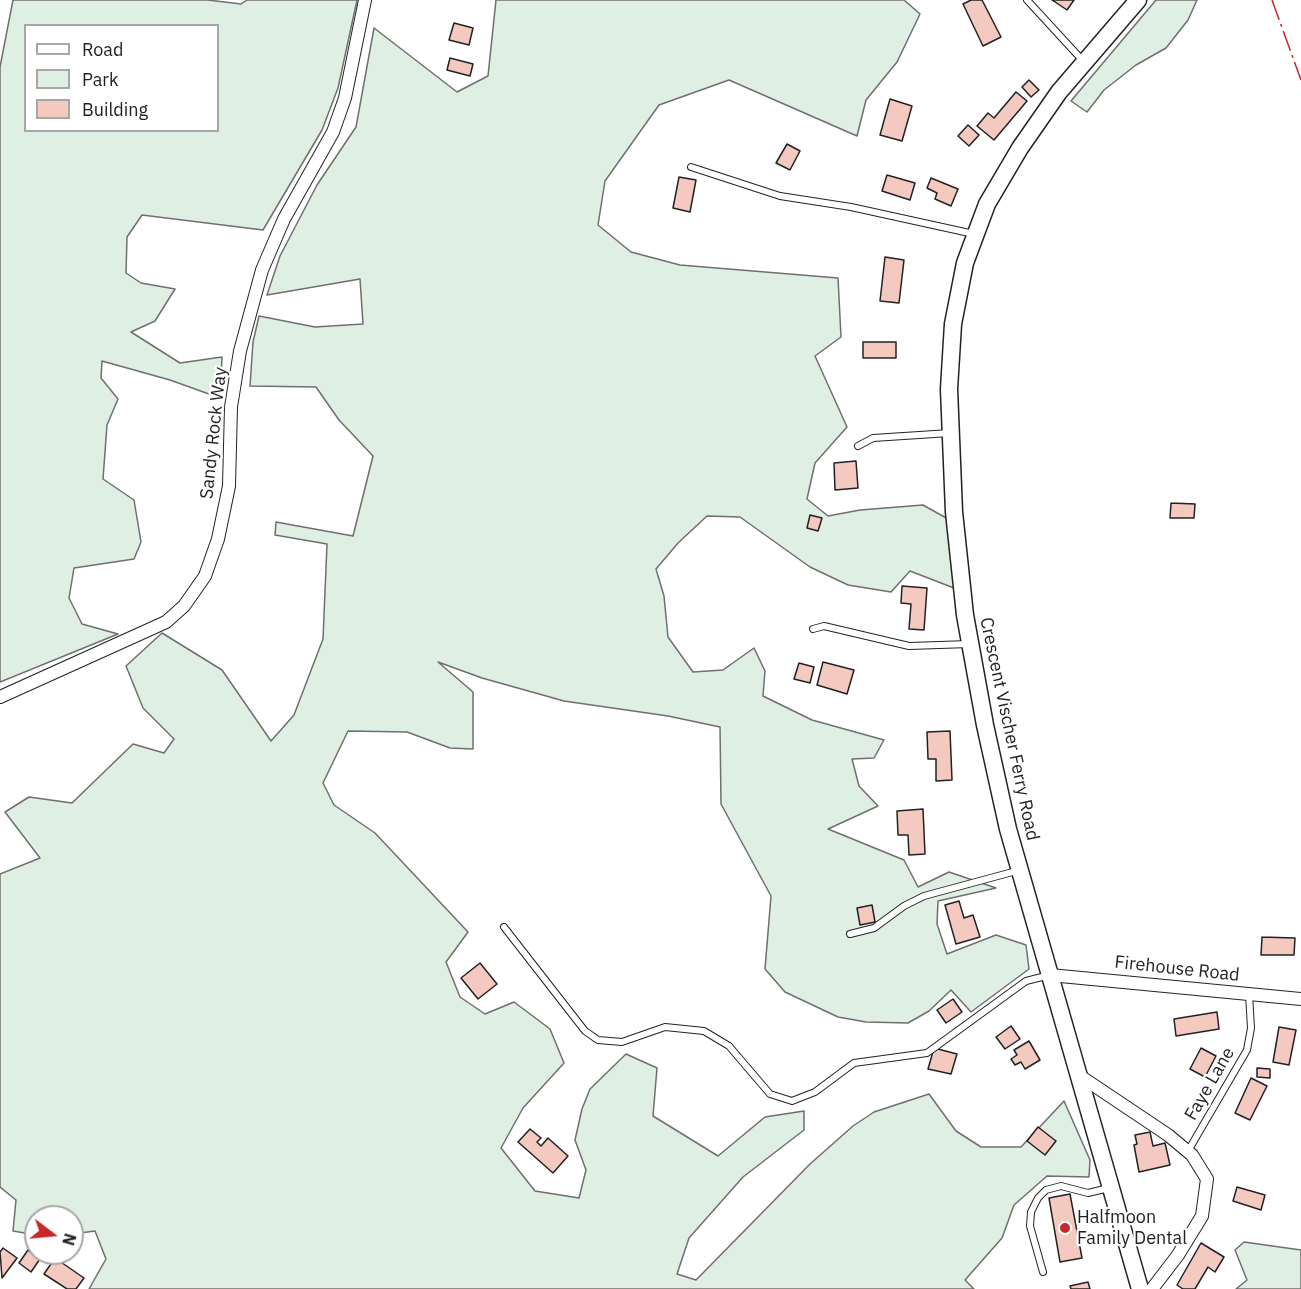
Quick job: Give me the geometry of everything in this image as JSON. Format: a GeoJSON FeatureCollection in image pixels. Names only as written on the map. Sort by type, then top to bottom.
{"type":"FeatureCollection","features":[{"type":"Feature","properties":{"kind":"main road","name":"Crescent Vischer Ferry Road"},"geometry":{"type":"LineString","coordinates":[[1138,0],[1059,92],[1020,148],[987,204],[965,263],[953,324],[949,389],[954,512],[970,644],[985,725],[1020,870],[1140,1289]]}},
{"type":"Feature","properties":{"kind":"street","name":"Sandy Rock Way"},"geometry":{"type":"LineString","coordinates":[[0,697],[166,622],[184,606],[205,576],[218,539],[229,486],[231,407],[240,351],[262,270],[284,219],[333,132],[345,98],[365,0]]}},
{"type":"Feature","properties":{"kind":"street","name":"Firehouse Road"},"geometry":{"type":"LineString","coordinates":[[1050,975],[1301,999]]}},
{"type":"Feature","properties":{"kind":"street"},"geometry":{"type":"LineString","coordinates":[[1077,1074],[1168,1135],[1201,1166],[1207,1179],[1202,1216],[1178,1255],[1152,1289]]}},
{"type":"Feature","properties":{"kind":"lane"},"geometry":{"type":"LineString","coordinates":[[1027,0],[1085,63]]}},
{"type":"Feature","properties":{"kind":"lane"},"geometry":{"type":"LineString","coordinates":[[691,167],[780,196],[851,207],[975,234]]}},
{"type":"Feature","properties":{"kind":"lane"},"geometry":{"type":"LineString","coordinates":[[858,446],[873,438],[951,433]]}},
{"type":"Feature","properties":{"kind":"lane"},"geometry":{"type":"LineString","coordinates":[[813,629],[824,626],[909,646],[970,644]]}},
{"type":"Feature","properties":{"kind":"lane"},"geometry":{"type":"LineString","coordinates":[[850,934],[874,928],[904,906],[924,896],[1020,870]]}},
{"type":"Feature","properties":{"kind":"lane"},"geometry":{"type":"LineString","coordinates":[[504,927],[585,1031],[598,1040],[622,1042],[665,1027],[676,1026],[704,1032],[729,1046],[770,1094],[792,1101],[815,1092],[854,1063],[927,1053],[1026,981],[1050,975]]}},
{"type":"Feature","properties":{"kind":"lane","name":"Faye Lane"},"geometry":{"type":"LineString","coordinates":[[1188,1152],[1247,1050],[1251,1028],[1248,994]]}},
{"type":"Feature","properties":{"kind":"lane"},"geometry":{"type":"LineString","coordinates":[[1043,1272],[1030,1226],[1031,1212],[1038,1198],[1046,1190],[1061,1186],[1088,1193],[1109,1187]]}},
{"type":"Feature","properties":{"kind":"green space"},"geometry":{"type":"Polygon","coordinates":[[[13,0],[208,0],[241,4],[247,0],[357,0],[338,88],[322,130],[263,230],[142,215],[127,237],[126,273],[141,283],[175,289],[155,321],[131,332],[180,363],[222,357],[220,398],[170,380],[102,361],[101,378],[118,399],[107,425],[103,479],[134,500],[141,542],[134,559],[74,568],[69,598],[82,624],[118,634],[0,682],[0,67],[13,0]]]}},
{"type":"Feature","properties":{"kind":"green space"},"geometry":{"type":"Polygon","coordinates":[[[496,0],[904,0],[920,14],[897,62],[866,100],[857,136],[729,80],[659,105],[605,181],[598,225],[631,252],[680,265],[838,278],[841,337],[815,356],[847,427],[815,463],[807,499],[828,516],[860,510],[923,505],[948,519],[954,588],[910,571],[891,592],[848,585],[810,567],[740,517],[707,516],[678,543],[656,569],[664,596],[668,637],[693,672],[723,670],[754,648],[765,671],[763,696],[812,720],[884,740],[874,758],[852,759],[859,786],[878,806],[828,829],[904,860],[918,887],[949,872],[996,888],[938,901],[937,924],[947,954],[996,935],[1026,945],[1029,969],[971,1012],[951,990],[929,1011],[908,1023],[866,1022],[838,1017],[785,992],[765,969],[771,896],[721,804],[720,727],[668,716],[564,701],[482,678],[438,662],[473,692],[473,749],[450,748],[407,732],[348,731],[323,783],[334,805],[375,833],[468,932],[446,962],[460,997],[485,1014],[514,1002],[550,1029],[564,1063],[523,1108],[501,1148],[535,1191],[579,1198],[586,1170],[575,1140],[582,1109],[590,1089],[626,1054],[657,1068],[653,1116],[718,1156],[765,1117],[804,1111],[804,1130],[743,1177],[689,1238],[677,1274],[696,1280],[810,1164],[853,1126],[874,1112],[929,1094],[956,1131],[981,1147],[1021,1147],[1064,1101],[1090,1160],[1089,1177],[1047,1176],[1014,1205],[1002,1238],[965,1280],[974,1289],[89,1289],[106,1259],[95,1231],[84,1232],[84,1205],[24,1205],[24,1233],[13,1231],[16,1200],[0,1187],[0,874],[40,858],[5,812],[29,797],[72,803],[133,744],[164,753],[174,739],[143,708],[126,666],[162,633],[222,670],[271,741],[294,715],[323,639],[327,544],[275,535],[276,522],[353,536],[373,456],[339,420],[316,387],[250,386],[253,342],[259,316],[315,327],[363,324],[360,279],[267,295],[280,256],[317,185],[356,127],[374,28],[457,92],[488,76],[496,0]]]}},
{"type":"Feature","properties":{"kind":"green space"},"geometry":{"type":"Polygon","coordinates":[[[1156,0],[1197,0],[1188,20],[1166,48],[1136,65],[1104,90],[1087,112],[1071,101],[1156,0]]]}},
{"type":"Feature","properties":{"kind":"green space"},"geometry":{"type":"Polygon","coordinates":[[[1244,1242],[1301,1250],[1301,1289],[1236,1289],[1247,1280],[1235,1250],[1244,1242]]]}},
{"type":"Feature","properties":{"kind":"building"},"geometry":{"type":"Polygon","coordinates":[[[971,0],[982,0],[1001,37],[983,46],[963,4],[971,0]]]}},
{"type":"Feature","properties":{"kind":"building"},"geometry":{"type":"Polygon","coordinates":[[[1052,0],[1074,0],[1067,10],[1052,0]]]}},
{"type":"Feature","properties":{"kind":"building"},"geometry":{"type":"Polygon","coordinates":[[[454,23],[473,28],[469,45],[449,40],[454,23]]]}},
{"type":"Feature","properties":{"kind":"building"},"geometry":{"type":"Polygon","coordinates":[[[450,58],[473,64],[470,76],[447,70],[450,58]]]}},
{"type":"Feature","properties":{"kind":"building"},"geometry":{"type":"Polygon","coordinates":[[[1029,80],[1039,90],[1031,97],[1022,87],[1029,80]]]}},
{"type":"Feature","properties":{"kind":"building"},"geometry":{"type":"Polygon","coordinates":[[[1016,92],[1027,101],[994,140],[977,126],[988,113],[994,118],[1016,92]]]}},
{"type":"Feature","properties":{"kind":"building"},"geometry":{"type":"Polygon","coordinates":[[[890,99],[912,106],[902,141],[880,135],[890,99]]]}},
{"type":"Feature","properties":{"kind":"building"},"geometry":{"type":"Polygon","coordinates":[[[968,125],[979,135],[969,146],[958,136],[968,125]]]}},
{"type":"Feature","properties":{"kind":"building"},"geometry":{"type":"Polygon","coordinates":[[[787,144],[800,151],[790,170],[776,163],[787,144]]]}},
{"type":"Feature","properties":{"kind":"building"},"geometry":{"type":"Polygon","coordinates":[[[887,175],[915,183],[910,200],[882,191],[887,175]]]}},
{"type":"Feature","properties":{"kind":"building"},"geometry":{"type":"Polygon","coordinates":[[[679,177],[696,180],[690,212],[673,208],[679,177]]]}},
{"type":"Feature","properties":{"kind":"building"},"geometry":{"type":"Polygon","coordinates":[[[931,178],[958,189],[951,206],[935,199],[937,193],[927,188],[931,178]]]}},
{"type":"Feature","properties":{"kind":"building"},"geometry":{"type":"Polygon","coordinates":[[[885,257],[904,260],[899,303],[880,301],[885,257]]]}},
{"type":"Feature","properties":{"kind":"building"},"geometry":{"type":"Polygon","coordinates":[[[863,342],[896,342],[896,358],[863,358],[863,342]]]}},
{"type":"Feature","properties":{"kind":"building"},"geometry":{"type":"Polygon","coordinates":[[[856,461],[858,488],[835,490],[834,463],[856,461]]]}},
{"type":"Feature","properties":{"kind":"building"},"geometry":{"type":"Polygon","coordinates":[[[1171,503],[1195,504],[1194,518],[1170,518],[1171,503]]]}},
{"type":"Feature","properties":{"kind":"building"},"geometry":{"type":"Polygon","coordinates":[[[810,515],[822,518],[818,531],[807,528],[810,515]]]}},
{"type":"Feature","properties":{"kind":"building"},"geometry":{"type":"Polygon","coordinates":[[[902,586],[927,588],[924,630],[909,629],[911,604],[901,603],[902,586]]]}},
{"type":"Feature","properties":{"kind":"building"},"geometry":{"type":"Polygon","coordinates":[[[823,662],[854,670],[847,694],[817,685],[823,662]]]}},
{"type":"Feature","properties":{"kind":"building"},"geometry":{"type":"Polygon","coordinates":[[[799,663],[814,667],[810,683],[794,679],[799,663]]]}},
{"type":"Feature","properties":{"kind":"building"},"geometry":{"type":"Polygon","coordinates":[[[950,731],[952,780],[936,781],[936,759],[928,759],[927,732],[950,731]]]}},
{"type":"Feature","properties":{"kind":"building"},"geometry":{"type":"Polygon","coordinates":[[[923,809],[925,854],[909,855],[908,835],[898,835],[897,811],[923,809]]]}},
{"type":"Feature","properties":{"kind":"building"},"geometry":{"type":"Polygon","coordinates":[[[959,901],[964,918],[973,915],[980,937],[956,944],[945,905],[959,901]]]}},
{"type":"Feature","properties":{"kind":"building"},"geometry":{"type":"Polygon","coordinates":[[[872,905],[875,922],[860,925],[857,908],[872,905]]]}},
{"type":"Feature","properties":{"kind":"building"},"geometry":{"type":"Polygon","coordinates":[[[1262,937],[1295,938],[1294,955],[1261,955],[1262,937]]]}},
{"type":"Feature","properties":{"kind":"building"},"geometry":{"type":"Polygon","coordinates":[[[480,963],[497,984],[478,999],[461,978],[480,963]]]}},
{"type":"Feature","properties":{"kind":"building"},"geometry":{"type":"Polygon","coordinates":[[[953,999],[962,1012],[946,1023],[937,1010],[953,999]]]}},
{"type":"Feature","properties":{"kind":"building"},"geometry":{"type":"Polygon","coordinates":[[[1217,1012],[1219,1029],[1176,1036],[1174,1019],[1217,1012]]]}},
{"type":"Feature","properties":{"kind":"building"},"geometry":{"type":"Polygon","coordinates":[[[1011,1026],[1020,1039],[1005,1049],[996,1037],[1011,1026]]]}},
{"type":"Feature","properties":{"kind":"building"},"geometry":{"type":"Polygon","coordinates":[[[1279,1027],[1296,1030],[1289,1065],[1273,1062],[1279,1027]]]}},
{"type":"Feature","properties":{"kind":"building"},"geometry":{"type":"Polygon","coordinates":[[[1029,1041],[1040,1060],[1025,1069],[1021,1062],[1015,1065],[1011,1059],[1017,1055],[1014,1050],[1029,1041]]]}},
{"type":"Feature","properties":{"kind":"building"},"geometry":{"type":"Polygon","coordinates":[[[934,1048],[957,1054],[951,1074],[928,1069],[934,1048]]]}},
{"type":"Feature","properties":{"kind":"building"},"geometry":{"type":"Polygon","coordinates":[[[1201,1048],[1216,1056],[1205,1077],[1190,1069],[1201,1048]]]}},
{"type":"Feature","properties":{"kind":"building"},"geometry":{"type":"Polygon","coordinates":[[[1257,1068],[1270,1069],[1270,1078],[1257,1077],[1257,1068]]]}},
{"type":"Feature","properties":{"kind":"building"},"geometry":{"type":"Polygon","coordinates":[[[1251,1078],[1267,1086],[1250,1120],[1235,1113],[1251,1078]]]}},
{"type":"Feature","properties":{"kind":"building"},"geometry":{"type":"Polygon","coordinates":[[[1038,1127],[1056,1141],[1045,1155],[1027,1141],[1038,1127]]]}},
{"type":"Feature","properties":{"kind":"building"},"geometry":{"type":"Polygon","coordinates":[[[530,1129],[541,1138],[537,1142],[541,1146],[548,1138],[568,1156],[553,1173],[518,1142],[530,1129]]]}},
{"type":"Feature","properties":{"kind":"building"},"geometry":{"type":"Polygon","coordinates":[[[1150,1132],[1153,1146],[1165,1143],[1170,1165],[1139,1172],[1134,1145],[1137,1144],[1135,1135],[1150,1132]]]}},
{"type":"Feature","properties":{"kind":"building"},"geometry":{"type":"Polygon","coordinates":[[[1237,1187],[1265,1195],[1261,1210],[1233,1201],[1237,1187]]]}},
{"type":"Feature","properties":{"kind":"building","name":"Halfmoon Family Dental"},"geometry":{"type":"Polygon","coordinates":[[[1070,1194],[1082,1258],[1060,1262],[1049,1198],[1070,1194]]]}},
{"type":"Feature","properties":{"kind":"building"},"geometry":{"type":"Polygon","coordinates":[[[1201,1243],[1224,1257],[1215,1272],[1208,1267],[1195,1289],[1183,1289],[1177,1285],[1201,1243]]]}},
{"type":"Feature","properties":{"kind":"building"},"geometry":{"type":"Polygon","coordinates":[[[3,1248],[17,1258],[2,1278],[0,1252],[3,1248]]]}},
{"type":"Feature","properties":{"kind":"building"},"geometry":{"type":"Polygon","coordinates":[[[24,1256],[24,1265],[36,1265],[31,1272],[19,1263],[24,1256]]]}},
{"type":"Feature","properties":{"kind":"building"},"geometry":{"type":"Polygon","coordinates":[[[50,1265],[65,1265],[84,1278],[76,1289],[67,1289],[44,1274],[50,1265]]]}},
{"type":"Feature","properties":{"kind":"building"},"geometry":{"type":"Polygon","coordinates":[[[1088,1282],[1090,1289],[1071,1289],[1070,1286],[1088,1282]]]}},
{"type":"Feature","properties":{"kind":"power"},"geometry":{"type":"LineString","coordinates":[[1272,0],[1301,80]]}},
{"type":"Feature","properties":{"kind":"place","name":"Halfmoon Family Dental"},"geometry":{"type":"Point","coordinates":[1065,1228]}}]}
